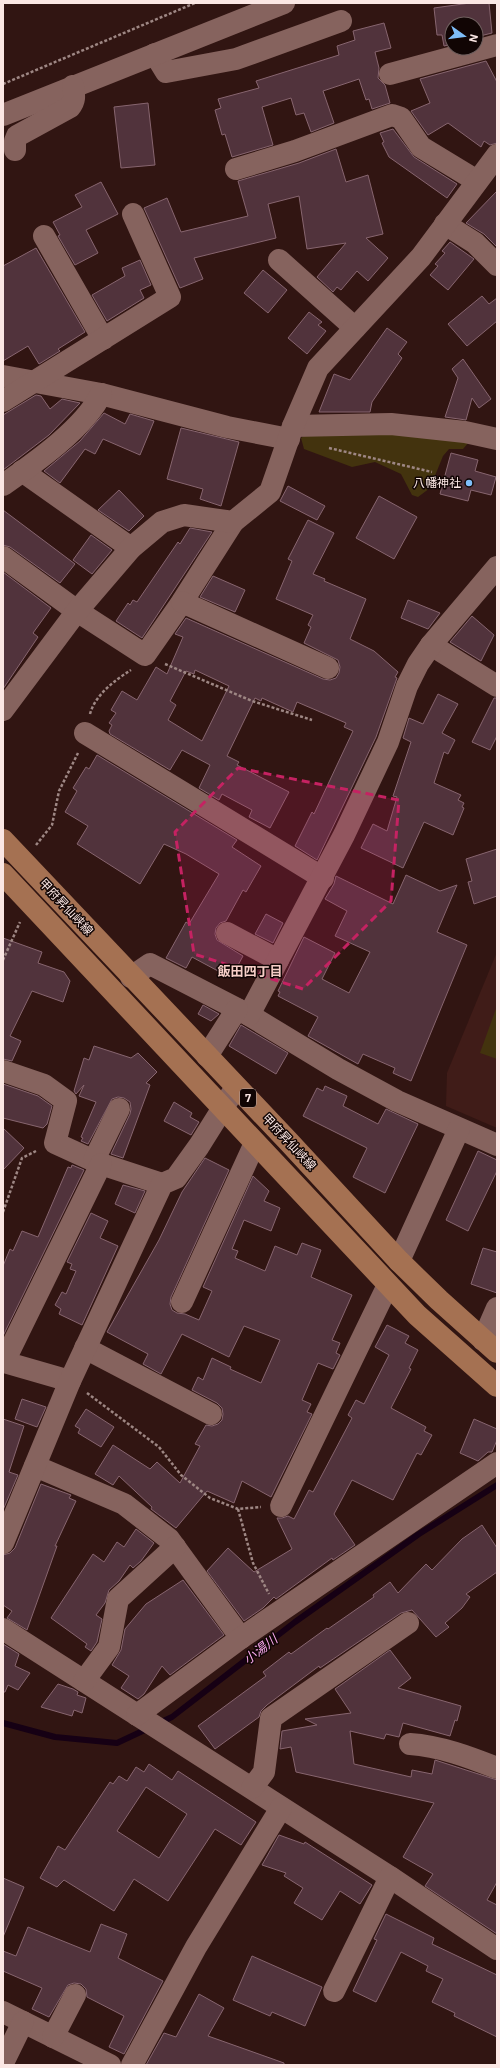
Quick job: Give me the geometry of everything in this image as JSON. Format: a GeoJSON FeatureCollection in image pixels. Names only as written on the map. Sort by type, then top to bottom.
{"type":"FeatureCollection","features":[{"type":"Feature","properties":{"kind":"main road","name":"甲府昇仙峡線"},"geometry":{"type":"LineString","coordinates":[[3,840],[399,1261],[490,1346]]}},
{"type":"Feature","properties":{"kind":"main road","name":"甲府昇仙峡線"},"geometry":{"type":"LineString","coordinates":[[3,874],[388,1285],[417,1315],[497,1386]]}},
{"type":"Feature","properties":{"kind":"street"},"geometry":{"type":"LineString","coordinates":[[3,115],[284,3]]}},
{"type":"Feature","properties":{"kind":"street"},"geometry":{"type":"LineString","coordinates":[[155,54],[166,72],[236,60],[341,21]]}},
{"type":"Feature","properties":{"kind":"street"},"geometry":{"type":"LineString","coordinates":[[390,74],[497,45]]}},
{"type":"Feature","properties":{"kind":"street"},"geometry":{"type":"LineString","coordinates":[[15,150],[17,136],[70,107],[74,102],[75,96],[73,86]]}},
{"type":"Feature","properties":{"kind":"street"},"geometry":{"type":"LineString","coordinates":[[236,169],[295,151],[392,115],[401,118],[421,147],[477,181]]}},
{"type":"Feature","properties":{"kind":"street"},"geometry":{"type":"LineString","coordinates":[[3,557],[77,611],[145,655],[182,602],[233,522],[270,492],[291,432],[318,368],[421,257],[497,155]]}},
{"type":"Feature","properties":{"kind":"street"},"geometry":{"type":"LineString","coordinates":[[3,401],[170,297],[133,214]]}},
{"type":"Feature","properties":{"kind":"street"},"geometry":{"type":"LineString","coordinates":[[445,224],[475,243],[497,265]]}},
{"type":"Feature","properties":{"kind":"street"},"geometry":{"type":"LineString","coordinates":[[44,236],[103,339]]}},
{"type":"Feature","properties":{"kind":"street"},"geometry":{"type":"LineString","coordinates":[[279,260],[354,328]]}},
{"type":"Feature","properties":{"kind":"street"},"geometry":{"type":"LineString","coordinates":[[3,376],[101,394],[227,427],[291,432],[391,424],[465,432],[497,438]]}},
{"type":"Feature","properties":{"kind":"street"},"geometry":{"type":"LineString","coordinates":[[3,485],[64,438],[96,404],[101,394]]}},
{"type":"Feature","properties":{"kind":"street"},"geometry":{"type":"LineString","coordinates":[[22,471],[131,548]]}},
{"type":"Feature","properties":{"kind":"street"},"geometry":{"type":"LineString","coordinates":[[3,710],[77,611],[131,548],[162,522],[184,515],[233,522]]}},
{"type":"Feature","properties":{"kind":"street"},"geometry":{"type":"LineString","coordinates":[[207,1056],[243,1012],[278,960],[323,878],[388,742],[407,686],[418,664],[431,645],[497,567]]}},
{"type":"Feature","properties":{"kind":"street"},"geometry":{"type":"LineString","coordinates":[[182,602],[328,668]]}},
{"type":"Feature","properties":{"kind":"street"},"geometry":{"type":"LineString","coordinates":[[431,645],[497,686]]}},
{"type":"Feature","properties":{"kind":"street"},"geometry":{"type":"LineString","coordinates":[[85,733],[323,878]]}},
{"type":"Feature","properties":{"kind":"street"},"geometry":{"type":"LineString","coordinates":[[227,932],[278,960]]}},
{"type":"Feature","properties":{"kind":"street"},"geometry":{"type":"LineString","coordinates":[[131,977],[150,964],[243,1012],[338,1069],[397,1101],[497,1145]]}},
{"type":"Feature","properties":{"kind":"street"},"geometry":{"type":"LineString","coordinates":[[3,1071],[44,1085],[66,1101],[55,1143],[98,1162],[162,1184]]}},
{"type":"Feature","properties":{"kind":"street"},"geometry":{"type":"LineString","coordinates":[[3,1543],[70,1381],[162,1184],[176,1178],[223,1109],[236,1087]]}},
{"type":"Feature","properties":{"kind":"street"},"geometry":{"type":"LineString","coordinates":[[70,1381],[4,1362],[98,1162],[119,1109]]}},
{"type":"Feature","properties":{"kind":"street"},"geometry":{"type":"LineString","coordinates":[[399,1261],[459,1129]]}},
{"type":"Feature","properties":{"kind":"street"},"geometry":{"type":"LineString","coordinates":[[182,1302],[255,1143]]}},
{"type":"Feature","properties":{"kind":"street"},"geometry":{"type":"LineString","coordinates":[[281,1506],[388,1285]]}},
{"type":"Feature","properties":{"kind":"street"},"geometry":{"type":"LineString","coordinates":[[490,1346],[497,1308]]}},
{"type":"Feature","properties":{"kind":"street"},"geometry":{"type":"LineString","coordinates":[[85,1348],[210,1414]]}},
{"type":"Feature","properties":{"kind":"street"},"geometry":{"type":"LineString","coordinates":[[139,1716],[241,1638],[497,1463]]}},
{"type":"Feature","properties":{"kind":"street"},"geometry":{"type":"LineString","coordinates":[[35,1466],[124,1504],[169,1539],[241,1638]]}},
{"type":"Feature","properties":{"kind":"street"},"geometry":{"type":"LineString","coordinates":[[84,1681],[109,1647],[118,1599],[175,1547]]}},
{"type":"Feature","properties":{"kind":"street"},"geometry":{"type":"LineString","coordinates":[[252,1788],[264,1772],[271,1718],[408,1623]]}},
{"type":"Feature","properties":{"kind":"street"},"geometry":{"type":"LineString","coordinates":[[3,1629],[390,1877],[497,1949]]}},
{"type":"Feature","properties":{"kind":"street"},"geometry":{"type":"LineString","coordinates":[[410,1744],[424,1745],[469,1757],[497,1768]]}},
{"type":"Feature","properties":{"kind":"street"},"geometry":{"type":"LineString","coordinates":[[132,2065],[196,1947],[281,1808]]}},
{"type":"Feature","properties":{"kind":"street"},"geometry":{"type":"LineString","coordinates":[[334,1991],[390,1877]]}},
{"type":"Feature","properties":{"kind":"street"},"geometry":{"type":"LineString","coordinates":[[53,2037],[75,1994]]}},
{"type":"Feature","properties":{"kind":"street"},"geometry":{"type":"LineString","coordinates":[[3,2012],[110,2065]]}},
{"type":"Feature","properties":{"kind":"street"},"geometry":{"type":"LineString","coordinates":[[3,2063],[23,2022]]}},
{"type":"Feature","properties":{"kind":"path"},"geometry":{"type":"LineString","coordinates":[[3,84],[195,3]]}},
{"type":"Feature","properties":{"kind":"path"},"geometry":{"type":"LineString","coordinates":[[327,448],[432,472]]}},
{"type":"Feature","properties":{"kind":"path"},"geometry":{"type":"LineString","coordinates":[[145,655],[252,701],[312,720]]}},
{"type":"Feature","properties":{"kind":"path"},"geometry":{"type":"LineString","coordinates":[[3,960],[30,902]]}},
{"type":"Feature","properties":{"kind":"path"},"geometry":{"type":"LineString","coordinates":[[3,1212],[22,1158],[55,1143]]}},
{"type":"Feature","properties":{"kind":"path"},"geometry":{"type":"LineString","coordinates":[[70,1381],[159,1447],[181,1475],[210,1498],[238,1509],[281,1506]]}},
{"type":"Feature","properties":{"kind":"path"},"geometry":{"type":"LineString","coordinates":[[238,1509],[253,1563],[278,1614]]}},
{"type":"Feature","properties":{"kind":"highlighted area"},"geometry":{"type":"Polygon","coordinates":[[[238,768],[399,800],[391,901],[303,989],[194,954],[175,832],[238,768]]]}},
{"type":"Feature","properties":{"kind":"shaded area"},"geometry":{"type":"Polygon","coordinates":[[[366,428],[469,442],[463,449],[449,449],[443,456],[430,488],[418,497],[412,495],[401,474],[375,462],[352,467],[304,449],[301,438],[312,430],[366,428]]]}},
{"type":"Feature","properties":{"kind":"shaded area"},"geometry":{"type":"Polygon","coordinates":[[[497,952],[497,1128],[446,1106],[447,1073],[497,952]]]}},
{"type":"Feature","properties":{"kind":"shaded area"},"geometry":{"type":"Polygon","coordinates":[[[497,1006],[497,1059],[480,1053],[497,1006]]]}},
{"type":"Feature","properties":{"kind":"building"},"geometry":{"type":"Polygon","coordinates":[[[470,3],[489,3],[492,33],[484,35],[484,16],[444,16],[444,46],[442,35],[437,35],[434,8],[470,3]]]}},
{"type":"Feature","properties":{"kind":"building"},"geometry":{"type":"Polygon","coordinates":[[[384,23],[391,48],[375,52],[379,68],[378,78],[385,85],[390,103],[372,109],[369,99],[366,100],[359,79],[323,91],[334,123],[311,132],[304,113],[296,115],[291,98],[262,107],[273,145],[232,157],[225,134],[222,135],[215,110],[221,108],[218,99],[259,88],[256,81],[339,55],[337,46],[355,40],[353,31],[384,23]]]}},
{"type":"Feature","properties":{"kind":"building"},"geometry":{"type":"Polygon","coordinates":[[[486,61],[497,82],[497,143],[490,145],[484,141],[481,147],[448,123],[428,135],[411,111],[430,103],[420,79],[486,61]]]}},
{"type":"Feature","properties":{"kind":"building"},"geometry":{"type":"Polygon","coordinates":[[[148,103],[155,165],[121,168],[114,107],[148,103]]]}},
{"type":"Feature","properties":{"kind":"building"},"geometry":{"type":"Polygon","coordinates":[[[393,129],[414,157],[457,184],[447,198],[389,157],[382,143],[384,142],[380,133],[393,129]]]}},
{"type":"Feature","properties":{"kind":"building"},"geometry":{"type":"Polygon","coordinates":[[[336,149],[346,182],[368,175],[383,234],[366,238],[388,258],[368,281],[357,271],[341,290],[337,287],[333,292],[317,277],[346,243],[307,249],[299,196],[268,204],[276,238],[194,258],[203,279],[180,288],[144,208],[167,198],[181,232],[248,216],[238,181],[299,163],[336,149]]]}},
{"type":"Feature","properties":{"kind":"building"},"geometry":{"type":"Polygon","coordinates":[[[101,182],[118,214],[86,230],[98,253],[75,265],[58,236],[60,235],[53,222],[82,207],[75,195],[101,182]]]}},
{"type":"Feature","properties":{"kind":"building"},"geometry":{"type":"Polygon","coordinates":[[[497,191],[497,247],[484,234],[466,223],[497,191]]]}},
{"type":"Feature","properties":{"kind":"building"},"geometry":{"type":"Polygon","coordinates":[[[450,242],[474,259],[448,290],[430,275],[438,266],[435,264],[445,253],[442,251],[450,242]]]}},
{"type":"Feature","properties":{"kind":"building"},"geometry":{"type":"Polygon","coordinates":[[[36,248],[85,332],[58,349],[60,351],[39,364],[28,346],[3,361],[3,266],[36,248]]]}},
{"type":"Feature","properties":{"kind":"building"},"geometry":{"type":"Polygon","coordinates":[[[140,260],[151,285],[140,290],[144,298],[107,321],[92,295],[125,276],[122,268],[140,260]]]}},
{"type":"Feature","properties":{"kind":"building"},"geometry":{"type":"Polygon","coordinates":[[[263,270],[287,290],[268,313],[244,293],[263,270]]]}},
{"type":"Feature","properties":{"kind":"building"},"geometry":{"type":"Polygon","coordinates":[[[482,296],[489,304],[497,298],[497,321],[467,346],[448,324],[482,296]]]}},
{"type":"Feature","properties":{"kind":"building"},"geometry":{"type":"Polygon","coordinates":[[[309,312],[322,322],[318,325],[326,331],[307,354],[288,338],[309,312]]]}},
{"type":"Feature","properties":{"kind":"building"},"geometry":{"type":"Polygon","coordinates":[[[387,328],[407,342],[398,354],[402,358],[372,402],[370,412],[319,412],[334,374],[350,380],[387,328]]]}},
{"type":"Feature","properties":{"kind":"building"},"geometry":{"type":"Polygon","coordinates":[[[463,359],[491,399],[479,408],[472,398],[466,420],[445,417],[458,378],[452,369],[463,359]]]}},
{"type":"Feature","properties":{"kind":"building"},"geometry":{"type":"Polygon","coordinates":[[[36,395],[41,396],[50,409],[62,399],[80,403],[49,435],[3,470],[3,415],[36,395]]]}},
{"type":"Feature","properties":{"kind":"building"},"geometry":{"type":"Polygon","coordinates":[[[104,413],[125,424],[130,414],[154,421],[140,455],[103,439],[95,454],[85,449],[60,483],[44,471],[80,441],[104,413]]]}},
{"type":"Feature","properties":{"kind":"building"},"geometry":{"type":"Polygon","coordinates":[[[181,428],[239,442],[221,506],[200,499],[203,489],[167,479],[181,428]]]}},
{"type":"Feature","properties":{"kind":"building","name":"八幡神社"},"geometry":{"type":"Polygon","coordinates":[[[451,453],[478,460],[475,471],[496,477],[491,495],[471,490],[468,501],[440,494],[451,453]]]}},
{"type":"Feature","properties":{"kind":"building"},"geometry":{"type":"Polygon","coordinates":[[[288,486],[325,506],[317,520],[280,501],[288,486]]]}},
{"type":"Feature","properties":{"kind":"building"},"geometry":{"type":"Polygon","coordinates":[[[119,490],[144,516],[129,531],[98,510],[119,490]]]}},
{"type":"Feature","properties":{"kind":"building"},"geometry":{"type":"Polygon","coordinates":[[[379,496],[417,517],[394,559],[356,538],[379,496]]]}},
{"type":"Feature","properties":{"kind":"building"},"geometry":{"type":"Polygon","coordinates":[[[3,510],[75,564],[60,583],[10,547],[3,545],[3,510]]]}},
{"type":"Feature","properties":{"kind":"building"},"geometry":{"type":"Polygon","coordinates":[[[308,520],[334,533],[313,574],[325,579],[324,581],[366,599],[350,639],[374,651],[398,672],[395,677],[397,678],[376,737],[317,860],[295,846],[312,812],[314,814],[353,731],[344,727],[346,723],[297,702],[293,712],[262,698],[261,701],[255,698],[227,756],[239,762],[237,765],[289,792],[270,828],[249,817],[252,810],[222,794],[219,800],[199,788],[210,765],[182,750],[170,770],[110,734],[109,731],[112,725],[109,723],[116,713],[111,710],[122,691],[137,700],[156,667],[167,674],[183,637],[175,634],[186,618],[323,679],[330,680],[336,678],[340,667],[338,660],[304,643],[311,627],[308,625],[313,615],[276,599],[292,561],[288,559],[308,520]],[[195,670],[194,674],[186,671],[170,701],[176,705],[168,720],[202,741],[229,686],[195,670]]]}},
{"type":"Feature","properties":{"kind":"building"},"geometry":{"type":"Polygon","coordinates":[[[190,528],[212,532],[142,638],[116,621],[128,603],[130,605],[133,600],[137,602],[178,542],[180,544],[190,528]]]}},
{"type":"Feature","properties":{"kind":"building"},"geometry":{"type":"Polygon","coordinates":[[[91,535],[112,550],[92,574],[73,560],[91,535]]]}},
{"type":"Feature","properties":{"kind":"building"},"geometry":{"type":"Polygon","coordinates":[[[3,572],[51,608],[33,633],[38,637],[3,689],[3,572]]]}},
{"type":"Feature","properties":{"kind":"building"},"geometry":{"type":"Polygon","coordinates":[[[213,576],[245,590],[235,612],[200,597],[213,576]]]}},
{"type":"Feature","properties":{"kind":"building"},"geometry":{"type":"Polygon","coordinates":[[[408,600],[440,613],[428,629],[401,618],[408,600]]]}},
{"type":"Feature","properties":{"kind":"building"},"geometry":{"type":"Polygon","coordinates":[[[472,616],[494,635],[481,661],[450,642],[472,616]]]}},
{"type":"Feature","properties":{"kind":"building"},"geometry":{"type":"Polygon","coordinates":[[[438,694],[458,704],[442,733],[455,740],[448,754],[444,752],[434,783],[461,795],[458,800],[464,803],[462,807],[464,808],[453,835],[424,822],[403,868],[361,848],[373,824],[387,831],[397,797],[393,796],[411,742],[403,738],[409,718],[423,724],[438,694]]]}},
{"type":"Feature","properties":{"kind":"building"},"geometry":{"type":"Polygon","coordinates":[[[494,698],[497,698],[497,736],[490,750],[472,742],[494,698]]]}},
{"type":"Feature","properties":{"kind":"building"},"geometry":{"type":"Polygon","coordinates":[[[97,755],[237,840],[232,847],[261,866],[246,892],[243,890],[226,921],[220,923],[216,928],[215,934],[217,940],[243,956],[231,978],[192,957],[186,968],[166,958],[186,922],[189,924],[219,874],[186,854],[164,844],[140,884],[77,844],[88,826],[65,812],[77,791],[73,788],[86,767],[89,769],[97,755]]]}},
{"type":"Feature","properties":{"kind":"building"},"geometry":{"type":"Polygon","coordinates":[[[497,849],[497,896],[474,904],[468,882],[472,881],[466,859],[497,849]]]}},
{"type":"Feature","properties":{"kind":"building"},"geometry":{"type":"Polygon","coordinates":[[[406,875],[440,891],[457,885],[437,932],[467,945],[411,1081],[393,1073],[395,1068],[363,1054],[358,1064],[308,1036],[318,1017],[278,996],[280,992],[278,991],[304,937],[335,953],[322,979],[349,993],[370,952],[335,936],[347,911],[325,899],[334,884],[336,876],[393,904],[406,875]]]}},
{"type":"Feature","properties":{"kind":"building"},"geometry":{"type":"Polygon","coordinates":[[[266,914],[283,923],[273,943],[255,934],[266,914]]]}},
{"type":"Feature","properties":{"kind":"building"},"geometry":{"type":"Polygon","coordinates":[[[3,938],[42,952],[38,963],[64,972],[70,981],[63,1002],[32,991],[10,1036],[21,1041],[12,1061],[3,1059],[3,938]]]}},
{"type":"Feature","properties":{"kind":"building"},"geometry":{"type":"Polygon","coordinates":[[[203,1005],[219,1014],[211,1021],[198,1014],[203,1005]]]}},
{"type":"Feature","properties":{"kind":"building"},"geometry":{"type":"Polygon","coordinates":[[[241,1025],[288,1053],[276,1074],[229,1046],[241,1025]]]}},
{"type":"Feature","properties":{"kind":"building"},"geometry":{"type":"Polygon","coordinates":[[[94,1046],[131,1058],[138,1053],[157,1072],[146,1083],[150,1085],[123,1158],[111,1154],[130,1114],[130,1102],[124,1098],[118,1097],[112,1099],[88,1144],[81,1141],[83,1138],[81,1137],[96,1102],[79,1096],[84,1085],[76,1094],[74,1091],[84,1058],[89,1060],[94,1046]]]}},
{"type":"Feature","properties":{"kind":"building"},"geometry":{"type":"Polygon","coordinates":[[[3,1084],[38,1096],[52,1106],[47,1124],[43,1128],[3,1118],[3,1084]]]}},
{"type":"Feature","properties":{"kind":"building"},"geometry":{"type":"Polygon","coordinates":[[[325,1086],[347,1096],[343,1106],[378,1124],[386,1109],[418,1124],[385,1193],[353,1177],[367,1148],[303,1116],[317,1088],[323,1091],[325,1086]]]}},
{"type":"Feature","properties":{"kind":"building"},"geometry":{"type":"Polygon","coordinates":[[[174,1102],[192,1113],[190,1117],[199,1122],[191,1135],[164,1121],[174,1102]]]}},
{"type":"Feature","properties":{"kind":"building"},"geometry":{"type":"Polygon","coordinates":[[[3,1128],[24,1148],[3,1170],[3,1128]]]}},
{"type":"Feature","properties":{"kind":"building"},"geometry":{"type":"Polygon","coordinates":[[[478,1151],[497,1160],[497,1171],[468,1231],[446,1220],[478,1151]]]}},
{"type":"Feature","properties":{"kind":"building"},"geometry":{"type":"Polygon","coordinates":[[[205,1158],[229,1170],[171,1297],[170,1304],[172,1310],[199,1320],[212,1291],[203,1287],[253,1176],[269,1191],[264,1201],[280,1208],[271,1231],[244,1220],[232,1249],[238,1251],[235,1258],[265,1271],[275,1246],[297,1255],[302,1243],[321,1250],[311,1277],[352,1295],[332,1340],[340,1343],[336,1353],[340,1355],[333,1369],[318,1363],[302,1400],[311,1404],[307,1412],[312,1414],[271,1497],[242,1481],[234,1503],[207,1491],[176,1528],[151,1509],[152,1507],[119,1476],[113,1485],[95,1474],[113,1445],[150,1469],[157,1462],[180,1483],[200,1446],[195,1444],[206,1425],[212,1426],[218,1424],[222,1420],[222,1408],[217,1403],[192,1390],[198,1377],[203,1380],[212,1358],[231,1367],[230,1369],[261,1383],[280,1340],[244,1326],[229,1357],[182,1334],[161,1374],[143,1364],[148,1354],[107,1332],[159,1240],[182,1192],[205,1158]]]}},
{"type":"Feature","properties":{"kind":"building"},"geometry":{"type":"Polygon","coordinates":[[[72,1165],[84,1170],[3,1336],[3,1266],[10,1249],[13,1251],[22,1231],[38,1237],[68,1167],[71,1168],[72,1165]]]}},
{"type":"Feature","properties":{"kind":"building"},"geometry":{"type":"Polygon","coordinates":[[[123,1185],[145,1191],[135,1213],[115,1204],[123,1185]]]}},
{"type":"Feature","properties":{"kind":"building"},"geometry":{"type":"Polygon","coordinates":[[[91,1213],[108,1221],[100,1238],[118,1246],[82,1325],[59,1314],[61,1309],[55,1305],[62,1292],[66,1294],[76,1271],[70,1269],[72,1264],[67,1262],[91,1213]]]}},
{"type":"Feature","properties":{"kind":"building"},"geometry":{"type":"Polygon","coordinates":[[[483,1248],[497,1252],[497,1293],[471,1284],[483,1248]]]}},
{"type":"Feature","properties":{"kind":"building"},"geometry":{"type":"Polygon","coordinates":[[[387,1325],[409,1336],[405,1343],[418,1350],[409,1368],[411,1369],[391,1408],[426,1427],[424,1431],[432,1435],[421,1455],[417,1453],[393,1500],[352,1480],[334,1514],[355,1545],[333,1560],[332,1558],[276,1599],[274,1597],[263,1608],[244,1621],[207,1571],[228,1548],[254,1572],[292,1549],[277,1518],[288,1516],[294,1519],[309,1490],[313,1492],[352,1418],[348,1415],[356,1400],[364,1404],[389,1355],[375,1347],[387,1325]]]}},
{"type":"Feature","properties":{"kind":"building"},"geometry":{"type":"Polygon","coordinates":[[[22,1399],[46,1407],[37,1427],[15,1419],[22,1399]]]}},
{"type":"Feature","properties":{"kind":"building"},"geometry":{"type":"Polygon","coordinates":[[[86,1409],[114,1427],[101,1447],[78,1433],[80,1429],[75,1426],[86,1409]]]}},
{"type":"Feature","properties":{"kind":"building"},"geometry":{"type":"Polygon","coordinates":[[[3,1419],[24,1426],[9,1472],[18,1475],[3,1510],[3,1419]]]}},
{"type":"Feature","properties":{"kind":"building"},"geometry":{"type":"Polygon","coordinates":[[[474,1419],[497,1429],[497,1440],[492,1452],[488,1452],[478,1461],[460,1453],[474,1419]]]}},
{"type":"Feature","properties":{"kind":"building"},"geometry":{"type":"Polygon","coordinates":[[[41,1484],[71,1495],[69,1498],[76,1501],[55,1546],[57,1546],[27,1630],[7,1618],[12,1611],[3,1605],[3,1555],[10,1553],[15,1548],[41,1484]]]}},
{"type":"Feature","properties":{"kind":"building"},"geometry":{"type":"Polygon","coordinates":[[[482,1525],[497,1548],[497,1572],[466,1594],[470,1597],[462,1608],[445,1623],[449,1627],[436,1637],[412,1610],[401,1613],[320,1668],[319,1666],[267,1705],[261,1711],[259,1717],[215,1749],[198,1726],[266,1676],[263,1672],[289,1652],[291,1654],[327,1628],[328,1629],[374,1597],[373,1595],[390,1582],[398,1593],[426,1564],[432,1570],[462,1539],[482,1525]]]}},
{"type":"Feature","properties":{"kind":"building"},"geometry":{"type":"Polygon","coordinates":[[[136,1529],[154,1543],[141,1561],[133,1568],[130,1565],[119,1581],[109,1590],[105,1603],[96,1615],[102,1619],[97,1642],[91,1651],[85,1647],[87,1644],[51,1618],[93,1554],[104,1562],[117,1542],[124,1547],[136,1529]]]}},
{"type":"Feature","properties":{"kind":"building"},"geometry":{"type":"Polygon","coordinates":[[[183,1580],[224,1635],[170,1675],[162,1666],[144,1694],[138,1699],[121,1688],[129,1676],[112,1665],[121,1650],[125,1629],[146,1604],[183,1580]]]}},
{"type":"Feature","properties":{"kind":"building"},"geometry":{"type":"Polygon","coordinates":[[[3,1644],[19,1654],[15,1666],[30,1673],[18,1690],[8,1685],[5,1692],[3,1692],[3,1644]]]}},
{"type":"Feature","properties":{"kind":"building"},"geometry":{"type":"Polygon","coordinates":[[[390,1650],[411,1678],[398,1688],[461,1706],[457,1721],[455,1720],[450,1736],[403,1723],[399,1737],[386,1734],[384,1739],[350,1731],[354,1764],[411,1777],[412,1770],[432,1774],[435,1760],[497,1780],[497,1882],[487,1900],[497,1905],[497,1934],[425,1886],[433,1874],[403,1857],[434,1803],[296,1772],[291,1747],[280,1749],[282,1731],[317,1725],[305,1719],[351,1713],[335,1689],[390,1650]]]}},
{"type":"Feature","properties":{"kind":"building"},"geometry":{"type":"Polygon","coordinates":[[[58,1684],[73,1689],[78,1692],[77,1695],[86,1698],[82,1713],[74,1710],[72,1716],[41,1707],[58,1684]]]}},
{"type":"Feature","properties":{"kind":"building"},"geometry":{"type":"Polygon","coordinates":[[[149,1764],[172,1780],[178,1771],[256,1822],[241,1845],[215,1829],[168,1901],[134,1879],[114,1911],[64,1880],[57,1887],[40,1878],[58,1846],[65,1850],[110,1782],[113,1784],[119,1776],[127,1781],[136,1767],[144,1772],[149,1764]],[[146,1787],[117,1831],[159,1858],[187,1814],[146,1787]]]}},
{"type":"Feature","properties":{"kind":"building"},"geometry":{"type":"Polygon","coordinates":[[[279,1835],[304,1844],[305,1842],[372,1885],[360,1904],[340,1891],[322,1920],[294,1903],[303,1888],[284,1876],[286,1873],[262,1865],[279,1835]]]}},
{"type":"Feature","properties":{"kind":"building"},"geometry":{"type":"Polygon","coordinates":[[[3,1878],[24,1887],[3,1937],[3,1878]]]}},
{"type":"Feature","properties":{"kind":"building"},"geometry":{"type":"Polygon","coordinates":[[[386,1914],[434,1938],[432,1944],[497,1975],[497,2037],[454,2016],[455,2013],[432,2002],[443,1979],[426,1971],[428,1966],[401,1952],[376,2002],[353,1991],[377,1940],[374,1939],[386,1914]]]}},
{"type":"Feature","properties":{"kind":"building"},"geometry":{"type":"Polygon","coordinates":[[[101,1924],[127,1934],[118,1958],[163,1981],[124,2054],[109,2047],[124,2016],[87,1997],[86,1989],[81,1984],[74,1983],[68,1985],[49,2017],[32,2009],[42,1988],[3,1971],[3,1951],[16,1956],[28,1927],[90,1952],[101,1924]]]}},
{"type":"Feature","properties":{"kind":"building"},"geometry":{"type":"Polygon","coordinates":[[[252,1956],[322,1987],[305,2026],[272,2012],[270,2016],[233,2000],[252,1956]]]}},
{"type":"Feature","properties":{"kind":"building"},"geometry":{"type":"Polygon","coordinates":[[[199,1994],[224,2008],[208,2036],[284,2063],[284,2065],[146,2065],[164,2033],[176,2037],[199,1994]]]}},
{"type":"Feature","properties":{"kind":"waterway","name":"小湯川"},"geometry":{"type":"LineString","coordinates":[[159,1723],[172,1717],[295,1622],[419,1534],[497,1485]]}},
{"type":"Feature","properties":{"kind":"waterway","name":"小湯川"},"geometry":{"type":"LineString","coordinates":[[3,1723],[55,1737],[117,1743],[149,1728]]}},
{"type":"Feature","properties":{"kind":"place","name":"八幡神社"},"geometry":{"type":"Point","coordinates":[469,483]}},
{"type":"Feature","properties":{"kind":"district","name":"飯田四丁目"},"geometry":{"type":"Point","coordinates":[250,971]}}]}
